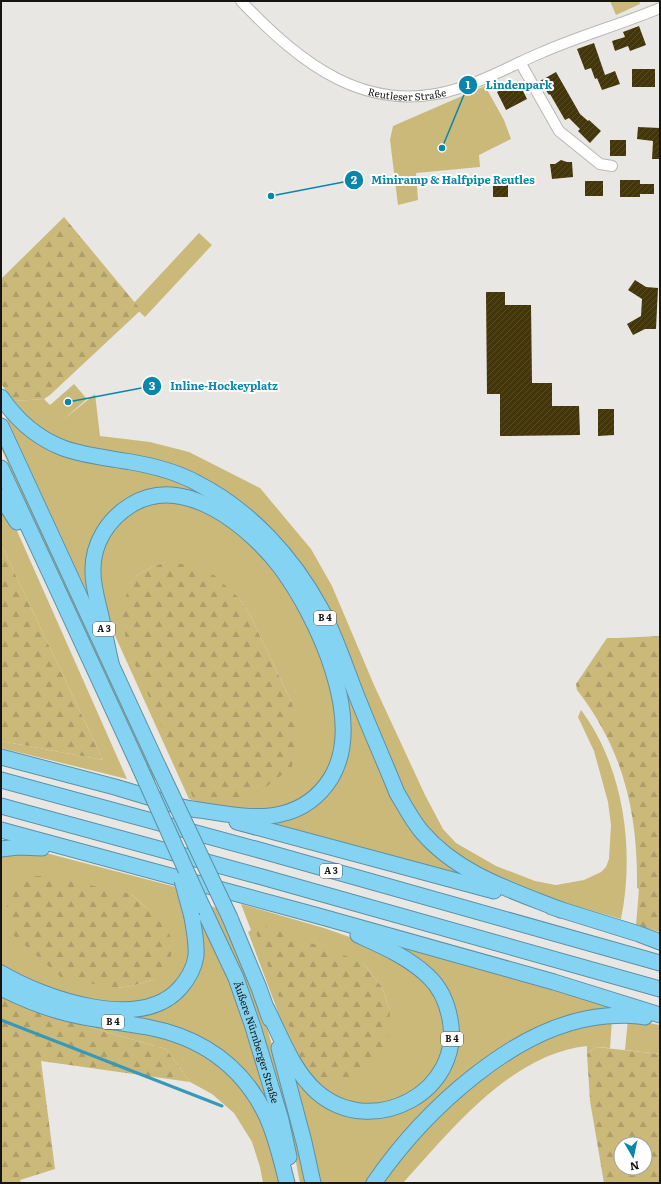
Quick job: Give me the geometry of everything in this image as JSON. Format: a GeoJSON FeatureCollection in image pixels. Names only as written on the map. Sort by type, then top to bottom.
{"type":"FeatureCollection","features":[{"type":"Feature","properties":{"kind":"highway","name":"B 4"},"geometry":{"type":"LineString","coordinates":[[1,397],[19,420],[54,444],[74,451],[146,465],[182,476],[215,493],[258,526],[292,564],[321,610],[397,793],[410,816],[421,831],[451,860],[474,874],[496,885],[561,910]]}},
{"type":"Feature","properties":{"kind":"highway","name":"B 4"},"geometry":{"type":"LineString","coordinates":[[1,426],[111,663]]}},
{"type":"Feature","properties":{"kind":"highway"},"geometry":{"type":"LineString","coordinates":[[1,468],[167,829],[192,917],[196,946],[196,956],[192,971],[178,991],[166,1000],[138,1009],[123,1010],[81,1005],[37,991],[20,984],[1,973]]}},
{"type":"Feature","properties":{"kind":"highway","name":"A 3"},"geometry":{"type":"LineString","coordinates":[[111,663],[94,585],[94,557],[100,538],[111,520],[119,512],[134,503],[148,498],[168,494],[186,497],[204,503],[229,519],[253,538],[280,567],[306,609],[329,659],[335,677],[342,709],[343,741],[341,753],[334,774],[317,796],[307,804],[279,815],[251,816],[186,808]]}},
{"type":"Feature","properties":{"kind":"highway"},"geometry":{"type":"LineString","coordinates":[[1,497],[61,597]]}},
{"type":"Feature","properties":{"kind":"highway","name":"Äußere Nürnberger Straße"},"geometry":{"type":"LineString","coordinates":[[111,663],[230,918],[267,1009],[294,1102],[313,1183]]}},
{"type":"Feature","properties":{"kind":"highway"},"geometry":{"type":"LineString","coordinates":[[1,757],[561,910],[660,942]]}},
{"type":"Feature","properties":{"kind":"highway","name":"A 3"},"geometry":{"type":"LineString","coordinates":[[1,780],[660,963]]}},
{"type":"Feature","properties":{"kind":"highway"},"geometry":{"type":"LineString","coordinates":[[1,806],[262,877],[660,989]]}},
{"type":"Feature","properties":{"kind":"highway","name":"Äußere Nürnberger Straße"},"geometry":{"type":"LineString","coordinates":[[167,829],[236,978],[253,1027],[281,1120],[295,1183]]}},
{"type":"Feature","properties":{"kind":"highway"},"geometry":{"type":"LineString","coordinates":[[1,830],[315,915],[554,982],[660,1015]]}},
{"type":"Feature","properties":{"kind":"highway"},"geometry":{"type":"LineString","coordinates":[[1,849],[29,847],[93,855]]}},
{"type":"Feature","properties":{"kind":"highway","name":"B 4"},"geometry":{"type":"LineString","coordinates":[[267,1009],[290,1056],[302,1076],[318,1093],[336,1104],[349,1108],[365,1111],[378,1111],[387,1110],[406,1103],[431,1085],[446,1062],[452,1042],[452,1028],[449,1013],[446,1002],[429,977],[390,950],[315,915]]}},
{"type":"Feature","properties":{"kind":"highway","name":"B 4"},"geometry":{"type":"LineString","coordinates":[[1,988],[34,1003],[57,1010],[82,1017],[165,1031],[195,1042],[205,1048],[238,1074],[249,1087],[270,1125],[288,1183]]}},
{"type":"Feature","properties":{"kind":"highway"},"geometry":{"type":"LineString","coordinates":[[374,1183],[410,1137],[436,1109],[491,1063],[520,1045],[572,1021],[597,1016],[624,1014],[641,1016],[660,1021]]}},
{"type":"Feature","properties":{"kind":"street","name":"Reutleser Straße"},"geometry":{"type":"LineString","coordinates":[[241,1],[286,44],[324,73],[366,91],[407,97],[433,95],[472,84],[566,43],[660,8]]}},
{"type":"Feature","properties":{"kind":"street"},"geometry":{"type":"LineString","coordinates":[[520,62],[559,131],[600,164],[612,166]]}},
{"type":"Feature","properties":{"kind":"green space"},"geometry":{"type":"Polygon","coordinates":[[[610,1],[639,1],[640,4],[616,15],[610,1]]]}},
{"type":"Feature","properties":{"kind":"green space"},"geometry":{"type":"Polygon","coordinates":[[[485,86],[504,120],[511,139],[479,155],[480,167],[416,173],[418,200],[398,205],[390,140],[393,126],[485,86]]]}},
{"type":"Feature","properties":{"kind":"green space"},"geometry":{"type":"Polygon","coordinates":[[[64,217],[141,310],[50,395],[44,399],[14,401],[1,384],[1,279],[64,217]]]}},
{"type":"Feature","properties":{"kind":"green space"},"geometry":{"type":"Polygon","coordinates":[[[199,233],[212,245],[145,317],[132,305],[199,233]]]}},
{"type":"Feature","properties":{"kind":"green space"},"geometry":{"type":"Polygon","coordinates":[[[74,384],[87,399],[63,420],[95,394],[100,436],[150,442],[189,452],[260,488],[311,549],[332,586],[374,685],[425,795],[443,829],[456,843],[496,866],[535,881],[556,885],[584,880],[601,872],[606,867],[609,859],[611,825],[608,802],[594,751],[578,717],[581,710],[596,733],[607,757],[616,783],[622,810],[626,838],[627,866],[621,919],[539,895],[490,876],[449,852],[412,809],[349,659],[222,492],[66,443],[40,429],[14,401],[44,399],[50,405],[74,384]]]}},
{"type":"Feature","properties":{"kind":"green space"},"geometry":{"type":"Polygon","coordinates":[[[1,398],[13,416],[28,432],[59,450],[80,456],[149,469],[182,480],[229,507],[247,521],[263,537],[292,571],[318,613],[388,783],[406,816],[420,835],[437,853],[473,878],[473,881],[267,826],[272,821],[309,807],[327,793],[336,781],[340,772],[348,745],[347,723],[336,664],[318,616],[305,594],[290,571],[271,548],[250,528],[227,510],[203,497],[177,491],[151,493],[132,500],[115,511],[105,522],[98,534],[93,547],[91,560],[92,586],[97,614],[1,406],[1,398]]]}},
{"type":"Feature","properties":{"kind":"green space"},"geometry":{"type":"Polygon","coordinates":[[[1,436],[158,780],[151,779],[1,448],[1,436]]]}},
{"type":"Feature","properties":{"kind":"green space"},"geometry":{"type":"Polygon","coordinates":[[[172,499],[225,520],[276,569],[320,648],[340,726],[328,777],[296,806],[261,813],[208,805],[189,799],[112,629],[105,611],[101,592],[99,559],[103,543],[130,510],[172,499]],[[165,562],[136,576],[292,703],[250,615],[240,599],[165,562]]]}},
{"type":"Feature","properties":{"kind":"green space"},"geometry":{"type":"Polygon","coordinates":[[[1,502],[14,524],[127,779],[1,748],[1,741],[103,760],[1,544],[1,502]]]}},
{"type":"Feature","properties":{"kind":"green space"},"geometry":{"type":"Polygon","coordinates":[[[1,544],[103,760],[1,741],[1,544]]]}},
{"type":"Feature","properties":{"kind":"green space"},"geometry":{"type":"Polygon","coordinates":[[[165,562],[182,564],[214,575],[240,599],[250,615],[292,703],[297,735],[292,767],[262,790],[238,803],[194,799],[126,643],[122,609],[129,587],[136,576],[165,562]]]}},
{"type":"Feature","properties":{"kind":"green space"},"geometry":{"type":"Polygon","coordinates":[[[660,636],[660,932],[636,925],[639,889],[637,888],[635,834],[625,784],[617,760],[606,736],[593,713],[577,690],[576,684],[607,638],[660,636]]]}},
{"type":"Feature","properties":{"kind":"green space"},"geometry":{"type":"Polygon","coordinates":[[[29,851],[50,854],[176,887],[180,901],[187,910],[191,959],[170,993],[135,1005],[76,999],[1,968],[1,855],[29,851]],[[131,894],[118,988],[132,986],[155,979],[147,908],[131,894]]]}},
{"type":"Feature","properties":{"kind":"green space"},"geometry":{"type":"Polygon","coordinates":[[[35,876],[48,876],[131,894],[165,924],[170,936],[172,951],[169,964],[155,979],[132,986],[118,988],[63,979],[11,933],[7,921],[6,910],[10,897],[21,882],[35,876]]]}},
{"type":"Feature","properties":{"kind":"green space"},"geometry":{"type":"Polygon","coordinates":[[[189,890],[241,1008],[279,1140],[257,1089],[151,1023],[114,1014],[190,983],[189,890]]]}},
{"type":"Feature","properties":{"kind":"green space"},"geometry":{"type":"Polygon","coordinates":[[[241,904],[324,928],[364,942],[385,952],[433,987],[448,1033],[437,1072],[401,1101],[350,1105],[311,1080],[287,1036],[248,932],[251,930],[241,904]],[[362,962],[390,1011],[382,987],[362,962]]]}},
{"type":"Feature","properties":{"kind":"green space"},"geometry":{"type":"Polygon","coordinates":[[[211,906],[219,909],[262,1013],[282,1076],[307,1183],[300,1183],[290,1131],[233,959],[211,906]]]}},
{"type":"Feature","properties":{"kind":"green space"},"geometry":{"type":"Polygon","coordinates":[[[252,921],[362,962],[382,987],[390,1011],[389,1030],[384,1048],[370,1066],[357,1076],[341,1081],[326,1080],[316,1077],[302,1062],[252,921]]]}},
{"type":"Feature","properties":{"kind":"green space"},"geometry":{"type":"Polygon","coordinates":[[[390,943],[614,1007],[613,1011],[503,1050],[369,1183],[319,1183],[293,1076],[345,1111],[429,1093],[454,1016],[390,943]]]}},
{"type":"Feature","properties":{"kind":"green space"},"geometry":{"type":"Polygon","coordinates":[[[1,992],[75,1023],[166,1049],[190,1082],[41,1061],[55,1169],[20,1180],[21,1183],[1,1183],[1,992]]]}},
{"type":"Feature","properties":{"kind":"green space"},"geometry":{"type":"Polygon","coordinates":[[[628,1019],[660,1025],[660,1054],[625,1050],[628,1019]]]}},
{"type":"Feature","properties":{"kind":"green space"},"geometry":{"type":"Polygon","coordinates":[[[612,1020],[610,1048],[596,1047],[587,1054],[587,1046],[559,1052],[533,1063],[508,1079],[462,1118],[403,1183],[379,1183],[411,1142],[483,1075],[550,1035],[612,1020]]]}},
{"type":"Feature","properties":{"kind":"green space"},"geometry":{"type":"Polygon","coordinates":[[[75,1023],[130,1029],[181,1041],[228,1070],[261,1117],[281,1183],[263,1183],[260,1167],[252,1142],[234,1113],[212,1094],[190,1082],[166,1049],[75,1023]]]}},
{"type":"Feature","properties":{"kind":"green space"},"geometry":{"type":"Polygon","coordinates":[[[596,1047],[660,1054],[660,1183],[604,1183],[590,1101],[587,1054],[596,1047]]]}},
{"type":"Feature","properties":{"kind":"building"},"geometry":{"type":"Polygon","coordinates":[[[639,26],[646,45],[630,51],[628,46],[615,51],[612,41],[625,37],[623,32],[639,26]]]}},
{"type":"Feature","properties":{"kind":"building"},"geometry":{"type":"Polygon","coordinates":[[[594,43],[605,75],[615,71],[620,84],[602,90],[597,78],[595,79],[591,68],[585,70],[577,49],[594,43]]]}},
{"type":"Feature","properties":{"kind":"building"},"geometry":{"type":"Polygon","coordinates":[[[632,69],[655,69],[655,87],[632,87],[632,69]]]}},
{"type":"Feature","properties":{"kind":"building"},"geometry":{"type":"Polygon","coordinates":[[[556,72],[580,114],[601,131],[590,143],[578,131],[580,129],[569,118],[565,120],[550,94],[549,95],[540,81],[556,72]]]}},
{"type":"Feature","properties":{"kind":"building"},"geometry":{"type":"Polygon","coordinates":[[[518,81],[527,99],[506,110],[497,92],[518,81]]]}},
{"type":"Feature","properties":{"kind":"building"},"geometry":{"type":"Polygon","coordinates":[[[638,127],[660,128],[660,159],[652,159],[653,141],[637,139],[638,127]]]}},
{"type":"Feature","properties":{"kind":"building"},"geometry":{"type":"Polygon","coordinates":[[[610,140],[626,140],[626,156],[610,156],[610,140]]]}},
{"type":"Feature","properties":{"kind":"building"},"geometry":{"type":"Polygon","coordinates":[[[561,160],[572,162],[573,177],[552,179],[550,164],[555,164],[561,160]]]}},
{"type":"Feature","properties":{"kind":"building"},"geometry":{"type":"Polygon","coordinates":[[[620,180],[640,180],[640,184],[654,184],[654,194],[640,194],[640,197],[620,197],[620,180]]]}},
{"type":"Feature","properties":{"kind":"building"},"geometry":{"type":"Polygon","coordinates":[[[585,181],[603,181],[603,196],[585,196],[585,181]]]}},
{"type":"Feature","properties":{"kind":"building"},"geometry":{"type":"Polygon","coordinates":[[[508,185],[508,197],[493,197],[493,186],[508,185]]]}},
{"type":"Feature","properties":{"kind":"building"},"geometry":{"type":"Polygon","coordinates":[[[635,280],[646,287],[658,288],[656,329],[645,329],[633,335],[627,324],[641,316],[642,299],[628,290],[635,280]]]}},
{"type":"Feature","properties":{"kind":"building"},"geometry":{"type":"Polygon","coordinates":[[[486,292],[505,292],[505,305],[531,305],[532,383],[552,383],[552,406],[579,406],[580,435],[500,436],[500,394],[487,394],[486,292]]]}},
{"type":"Feature","properties":{"kind":"building"},"geometry":{"type":"Polygon","coordinates":[[[598,409],[614,409],[614,435],[598,436],[598,409]]]}},
{"type":"Feature","properties":{"kind":"waterway"},"geometry":{"type":"LineString","coordinates":[[1,1020],[222,1106]]}},
{"type":"Feature","properties":{"kind":"place","name":"Lindenpark"},"geometry":{"type":"Point","coordinates":[442,148]}},
{"type":"Feature","properties":{"kind":"place","name":"Miniramp & Halfpipe Reutles"},"geometry":{"type":"Point","coordinates":[271,196]}},
{"type":"Feature","properties":{"kind":"place","name":"Inline-Hockeyplatz"},"geometry":{"type":"Point","coordinates":[68,402]}}]}
